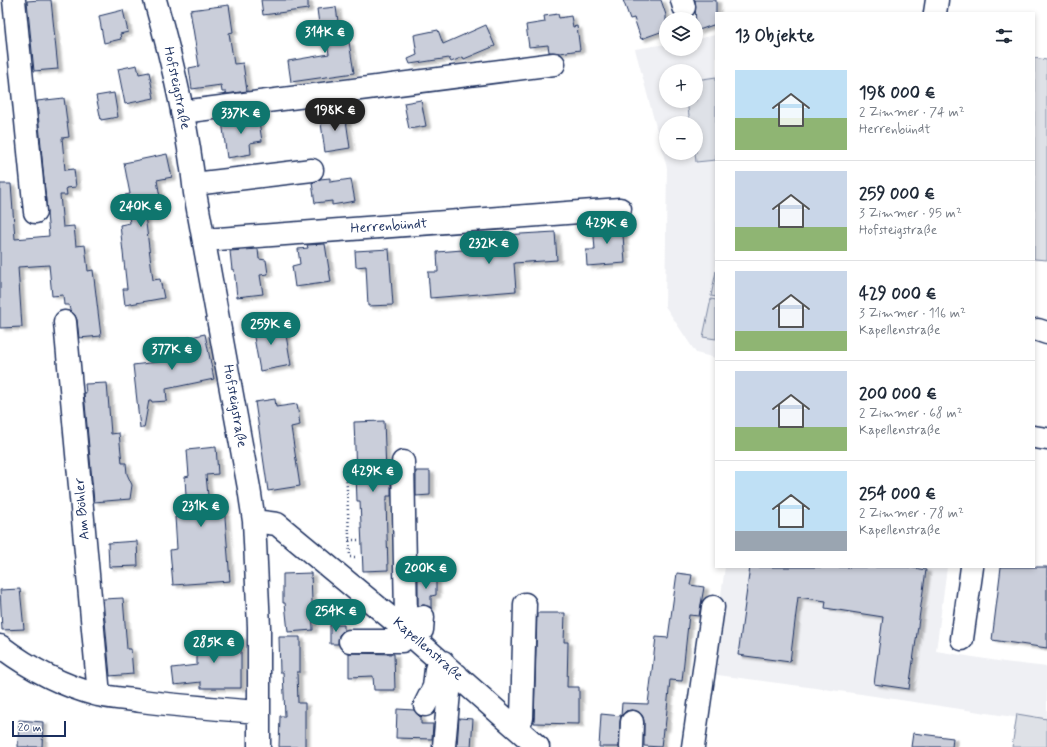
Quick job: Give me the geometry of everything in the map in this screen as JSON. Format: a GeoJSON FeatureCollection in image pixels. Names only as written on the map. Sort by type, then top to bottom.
{"type":"FeatureCollection","features":[{"type":"Feature","properties":{"kind":"street"},"geometry":{"type":"LineString","coordinates":[[14,0],[35,212]]}},
{"type":"Feature","properties":{"kind":"street","name":"Hofsteigstraße"},"geometry":{"type":"LineString","coordinates":[[155,0],[168,46],[190,152],[194,184],[248,480],[254,521],[259,627],[258,747]]}},
{"type":"Feature","properties":{"kind":"street"},"geometry":{"type":"LineString","coordinates":[[935,12],[937,0]]}},
{"type":"Feature","properties":{"kind":"street"},"geometry":{"type":"LineString","coordinates":[[182,112],[554,64]]}},
{"type":"Feature","properties":{"kind":"street"},"geometry":{"type":"LineString","coordinates":[[194,184],[312,170]]}},
{"type":"Feature","properties":{"kind":"street","name":"Herrenbündt"},"geometry":{"type":"LineString","coordinates":[[205,240],[620,209]]}},
{"type":"Feature","properties":{"kind":"street","name":"Am Böhler"},"geometry":{"type":"LineString","coordinates":[[65,322],[99,695]]}},
{"type":"Feature","properties":{"kind":"street"},"geometry":{"type":"LineString","coordinates":[[1035,437],[1047,439]]}},
{"type":"Feature","properties":{"kind":"street"},"geometry":{"type":"LineString","coordinates":[[350,641],[402,641],[411,628],[406,616],[403,462]]}},
{"type":"Feature","properties":{"kind":"street","name":"Kapellenstraße"},"geometry":{"type":"LineString","coordinates":[[254,521],[277,524],[411,628],[450,668],[538,747]]}},
{"type":"Feature","properties":{"kind":"street"},"geometry":{"type":"LineString","coordinates":[[962,640],[972,568]]}},
{"type":"Feature","properties":{"kind":"street"},"geometry":{"type":"LineString","coordinates":[[516,727],[522,718],[525,604]]}},
{"type":"Feature","properties":{"kind":"street"},"geometry":{"type":"LineString","coordinates":[[693,747],[713,607]]}},
{"type":"Feature","properties":{"kind":"street"},"geometry":{"type":"LineString","coordinates":[[0,646],[12,656],[69,686],[99,695],[167,704],[259,712]]}},
{"type":"Feature","properties":{"kind":"street"},"geometry":{"type":"LineString","coordinates":[[425,705],[434,687],[436,669],[450,668],[444,746]]}},
{"type":"Feature","properties":{"kind":"street"},"geometry":{"type":"LineString","coordinates":[[631,747],[632,722]]}},
{"type":"Feature","properties":{"kind":"path"},"geometry":{"type":"LineString","coordinates":[[355,557],[350,557],[346,468],[356,468]]}},
{"type":"Feature","properties":{"kind":"path"},"geometry":{"type":"LineString","coordinates":[[349,540],[361,540]]}},
{"type":"Feature","properties":{"kind":"shaded area"},"geometry":{"type":"Polygon","coordinates":[[[715,35],[715,358],[696,353],[665,306],[667,168],[665,160],[703,160],[703,116],[659,116],[659,138],[635,49],[659,45],[659,56],[703,56],[703,38],[715,35]]]}},
{"type":"Feature","properties":{"kind":"shaded area"},"geometry":{"type":"Polygon","coordinates":[[[1035,58],[1047,60],[1047,260],[1035,259],[1035,58]]]}},
{"type":"Feature","properties":{"kind":"shaded area"},"geometry":{"type":"Polygon","coordinates":[[[715,77],[715,160],[696,162],[696,160],[703,160],[703,116],[689,116],[688,108],[703,108],[703,79],[715,77]]]}},
{"type":"Feature","properties":{"kind":"shaded area"},"geometry":{"type":"Polygon","coordinates":[[[715,276],[715,297],[711,296],[715,276]]]}},
{"type":"Feature","properties":{"kind":"shaded area"},"geometry":{"type":"Polygon","coordinates":[[[711,299],[715,300],[715,339],[703,337],[711,299]]]}},
{"type":"Feature","properties":{"kind":"shaded area"},"geometry":{"type":"Polygon","coordinates":[[[725,568],[947,568],[936,651],[1047,667],[1047,722],[861,694],[710,674],[725,568]]]}},
{"type":"Feature","properties":{"kind":"shaded area"},"geometry":{"type":"Polygon","coordinates":[[[1017,714],[1047,719],[1047,747],[1012,747],[1017,714]]]}},
{"type":"Feature","properties":{"kind":"building"},"geometry":{"type":"Polygon","coordinates":[[[51,0],[58,69],[34,71],[27,1],[51,0]]]}},
{"type":"Feature","properties":{"kind":"building"},"geometry":{"type":"Polygon","coordinates":[[[261,0],[308,0],[308,9],[263,15],[261,0]]]}},
{"type":"Feature","properties":{"kind":"building"},"geometry":{"type":"Polygon","coordinates":[[[623,0],[661,0],[665,12],[659,12],[659,33],[641,39],[634,18],[630,19],[623,0]]]}},
{"type":"Feature","properties":{"kind":"building"},"geometry":{"type":"Polygon","coordinates":[[[695,0],[716,0],[715,24],[703,29],[703,12],[695,12],[695,0]]]}},
{"type":"Feature","properties":{"kind":"building"},"geometry":{"type":"Polygon","coordinates":[[[229,5],[233,32],[229,33],[234,64],[243,63],[247,91],[226,94],[226,92],[222,92],[221,85],[192,89],[189,68],[199,66],[190,10],[229,5]]]}},
{"type":"Feature","properties":{"kind":"building"},"geometry":{"type":"Polygon","coordinates":[[[336,7],[341,43],[349,42],[354,73],[291,82],[288,61],[329,54],[324,23],[319,24],[317,9],[336,7]]]}},
{"type":"Feature","properties":{"kind":"building"},"geometry":{"type":"Polygon","coordinates":[[[123,10],[128,32],[120,34],[121,39],[104,43],[99,16],[123,10]]]}},
{"type":"Feature","properties":{"kind":"building"},"geometry":{"type":"Polygon","coordinates":[[[558,14],[559,18],[571,16],[573,27],[577,26],[580,50],[560,53],[549,52],[548,45],[529,47],[526,25],[545,22],[544,16],[558,14]]]}},
{"type":"Feature","properties":{"kind":"building"},"geometry":{"type":"Polygon","coordinates":[[[486,25],[495,46],[464,59],[463,57],[451,62],[449,58],[410,64],[408,59],[417,55],[414,35],[438,30],[443,44],[486,25]]]}},
{"type":"Feature","properties":{"kind":"building"},"geometry":{"type":"Polygon","coordinates":[[[137,65],[139,74],[149,72],[154,98],[125,104],[118,69],[137,65]]]}},
{"type":"Feature","properties":{"kind":"building"},"geometry":{"type":"Polygon","coordinates":[[[114,93],[118,117],[101,120],[96,96],[114,93]]]}},
{"type":"Feature","properties":{"kind":"building"},"geometry":{"type":"Polygon","coordinates":[[[64,98],[69,137],[62,138],[65,170],[74,169],[76,187],[66,188],[67,195],[60,195],[63,227],[74,226],[76,246],[85,245],[88,271],[93,270],[101,336],[79,338],[77,320],[75,315],[70,310],[69,305],[64,305],[63,295],[52,296],[49,265],[18,267],[22,327],[0,328],[0,184],[11,184],[15,239],[49,236],[37,101],[64,98]]]}},
{"type":"Feature","properties":{"kind":"building"},"geometry":{"type":"Polygon","coordinates":[[[421,100],[426,126],[409,129],[404,103],[421,100]]]}},
{"type":"Feature","properties":{"kind":"building"},"geometry":{"type":"Polygon","coordinates":[[[345,113],[350,148],[325,152],[320,116],[345,113]]]}},
{"type":"Feature","properties":{"kind":"building"},"geometry":{"type":"Polygon","coordinates":[[[258,115],[262,141],[250,143],[251,154],[227,158],[222,121],[230,120],[230,118],[258,115]]]}},
{"type":"Feature","properties":{"kind":"building"},"geometry":{"type":"Polygon","coordinates":[[[167,154],[172,177],[157,180],[161,203],[144,207],[153,280],[160,279],[164,298],[125,305],[123,289],[127,289],[120,225],[130,223],[125,195],[130,194],[124,163],[167,154]]]}},
{"type":"Feature","properties":{"kind":"building"},"geometry":{"type":"Polygon","coordinates":[[[330,178],[330,182],[351,179],[355,201],[332,205],[332,201],[315,203],[312,183],[320,179],[330,178]]]}},
{"type":"Feature","properties":{"kind":"building"},"geometry":{"type":"Polygon","coordinates":[[[622,221],[625,263],[587,266],[586,250],[595,250],[593,224],[622,221]]]}},
{"type":"Feature","properties":{"kind":"building"},"geometry":{"type":"Polygon","coordinates":[[[555,232],[557,260],[514,263],[516,291],[430,298],[428,272],[438,272],[437,252],[488,248],[487,236],[555,232]]]}},
{"type":"Feature","properties":{"kind":"building"},"geometry":{"type":"Polygon","coordinates":[[[325,244],[331,282],[295,287],[292,266],[300,264],[298,249],[308,248],[307,245],[325,244]]]}},
{"type":"Feature","properties":{"kind":"building"},"geometry":{"type":"Polygon","coordinates":[[[258,249],[259,259],[266,260],[268,274],[260,275],[263,294],[237,297],[234,269],[232,270],[230,251],[258,249]]]}},
{"type":"Feature","properties":{"kind":"building"},"geometry":{"type":"Polygon","coordinates":[[[389,249],[393,305],[368,306],[366,266],[356,267],[355,251],[389,249]]]}},
{"type":"Feature","properties":{"kind":"building"},"geometry":{"type":"Polygon","coordinates":[[[280,323],[282,330],[285,329],[291,365],[260,371],[252,326],[280,323]]]}},
{"type":"Feature","properties":{"kind":"building"},"geometry":{"type":"Polygon","coordinates":[[[205,334],[214,379],[166,389],[167,401],[152,402],[149,400],[144,428],[140,428],[133,365],[165,361],[161,343],[205,334]]]}},
{"type":"Feature","properties":{"kind":"building"},"geometry":{"type":"Polygon","coordinates":[[[107,383],[111,434],[119,433],[122,463],[126,463],[127,474],[132,485],[130,499],[94,502],[84,393],[86,393],[85,384],[107,383]]]}},
{"type":"Feature","properties":{"kind":"building"},"geometry":{"type":"Polygon","coordinates":[[[275,399],[276,407],[297,404],[300,425],[291,427],[300,486],[268,491],[255,402],[275,399]]]}},
{"type":"Feature","properties":{"kind":"building"},"geometry":{"type":"Polygon","coordinates":[[[384,421],[386,472],[391,472],[391,496],[387,496],[386,500],[388,570],[363,571],[360,501],[357,501],[354,422],[384,421]]]}},
{"type":"Feature","properties":{"kind":"building"},"geometry":{"type":"Polygon","coordinates":[[[216,447],[218,474],[206,475],[209,506],[224,505],[230,581],[173,585],[170,550],[177,549],[175,517],[187,516],[185,477],[189,476],[187,450],[216,447]]]}},
{"type":"Feature","properties":{"kind":"building"},"geometry":{"type":"Polygon","coordinates":[[[416,471],[430,471],[430,495],[416,496],[416,471]]]}},
{"type":"Feature","properties":{"kind":"building"},"geometry":{"type":"Polygon","coordinates":[[[137,541],[138,566],[109,567],[108,543],[137,541]]]}},
{"type":"Feature","properties":{"kind":"building"},"geometry":{"type":"Polygon","coordinates":[[[1047,567],[1047,648],[992,640],[1001,568],[1047,567]]]}},
{"type":"Feature","properties":{"kind":"building"},"geometry":{"type":"Polygon","coordinates":[[[750,568],[914,568],[926,570],[909,689],[874,684],[883,617],[825,608],[826,601],[798,597],[790,662],[738,655],[750,568]]]}},
{"type":"Feature","properties":{"kind":"building"},"geometry":{"type":"Polygon","coordinates":[[[311,573],[313,630],[288,632],[285,603],[283,603],[283,574],[311,573]]]}},
{"type":"Feature","properties":{"kind":"building"},"geometry":{"type":"Polygon","coordinates":[[[677,573],[692,575],[690,585],[704,587],[699,616],[689,615],[682,681],[670,680],[665,729],[663,729],[661,747],[644,746],[644,722],[643,717],[639,712],[632,710],[626,711],[621,716],[622,703],[648,704],[656,637],[668,638],[677,573]]]}},
{"type":"Feature","properties":{"kind":"building"},"geometry":{"type":"Polygon","coordinates":[[[436,575],[436,595],[431,596],[431,608],[424,605],[418,606],[418,576],[436,575]]]}},
{"type":"Feature","properties":{"kind":"building"},"geometry":{"type":"Polygon","coordinates":[[[20,589],[24,629],[2,630],[0,590],[20,589]]]}},
{"type":"Feature","properties":{"kind":"building"},"geometry":{"type":"Polygon","coordinates":[[[123,598],[127,649],[131,649],[133,674],[110,676],[103,599],[123,598]]]}},
{"type":"Feature","properties":{"kind":"building"},"geometry":{"type":"Polygon","coordinates":[[[537,613],[565,613],[564,642],[568,642],[567,687],[579,687],[579,724],[534,723],[537,613]]]}},
{"type":"Feature","properties":{"kind":"building"},"geometry":{"type":"Polygon","coordinates":[[[330,625],[344,625],[344,630],[339,635],[338,644],[330,644],[330,625]]]}},
{"type":"Feature","properties":{"kind":"building"},"geometry":{"type":"Polygon","coordinates":[[[197,637],[241,637],[241,688],[201,688],[201,682],[174,685],[172,668],[197,665],[197,637]]]}},
{"type":"Feature","properties":{"kind":"building"},"geometry":{"type":"Polygon","coordinates":[[[279,637],[300,637],[300,672],[297,672],[298,703],[305,703],[305,747],[279,747],[280,716],[285,716],[283,672],[280,672],[279,637]]]}},
{"type":"Feature","properties":{"kind":"building"},"geometry":{"type":"Polygon","coordinates":[[[349,653],[394,654],[395,690],[374,690],[373,676],[349,677],[349,653]]]}},
{"type":"Feature","properties":{"kind":"building"},"geometry":{"type":"Polygon","coordinates":[[[397,709],[414,710],[421,717],[421,724],[433,724],[432,739],[396,738],[397,709]]]}},
{"type":"Feature","properties":{"kind":"building"},"geometry":{"type":"Polygon","coordinates":[[[601,714],[621,716],[619,747],[599,747],[601,714]]]}},
{"type":"Feature","properties":{"kind":"building"},"geometry":{"type":"Polygon","coordinates":[[[459,718],[473,719],[471,747],[457,747],[459,718]]]}},
{"type":"Feature","properties":{"kind":"building"},"geometry":{"type":"Polygon","coordinates":[[[19,720],[43,722],[42,747],[18,747],[19,720]]]}},
{"type":"Feature","properties":{"kind":"building"},"geometry":{"type":"Polygon","coordinates":[[[913,733],[953,738],[952,747],[911,747],[913,733]]]}}]}
